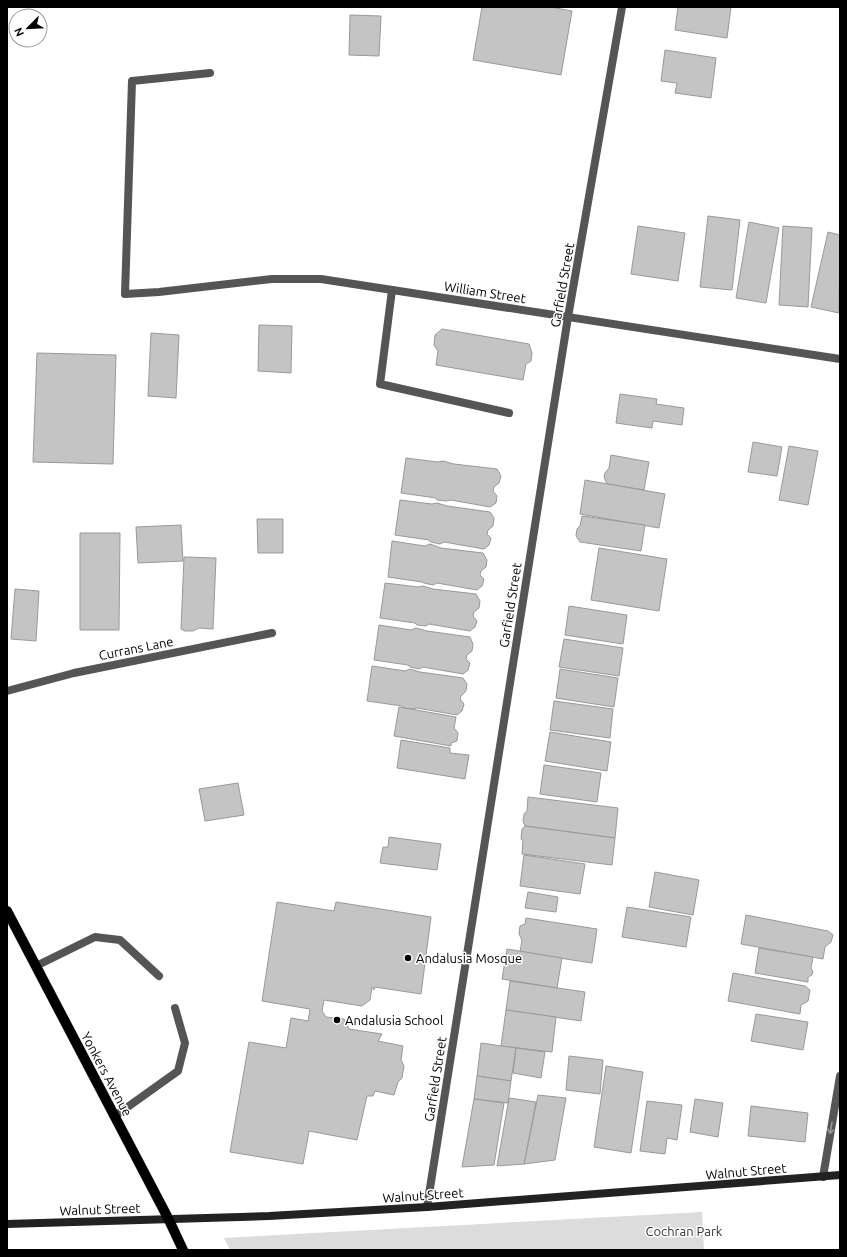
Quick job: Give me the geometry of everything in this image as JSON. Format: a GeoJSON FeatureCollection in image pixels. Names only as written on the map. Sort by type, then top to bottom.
{"type":"FeatureCollection","features":[{"type":"Feature","properties":{"kind":"main road","name":"Yonkers Avenue"},"geometry":{"type":"LineString","coordinates":[[9,917],[115,1116],[183,1250]]}},
{"type":"Feature","properties":{"kind":"street","name":"Garfield Street"},"geometry":{"type":"LineString","coordinates":[[427,1207],[568,317],[622,7]]}},
{"type":"Feature","properties":{"kind":"street","name":"William Street"},"geometry":{"type":"LineString","coordinates":[[210,73],[132,81],[125,294],[158,292],[272,279],[321,279],[840,359]]}},
{"type":"Feature","properties":{"kind":"street"},"geometry":{"type":"LineString","coordinates":[[392,290],[380,384],[509,413]]}},
{"type":"Feature","properties":{"kind":"street","name":"Currans Lane"},"geometry":{"type":"LineString","coordinates":[[7,691],[74,673],[272,633]]}},
{"type":"Feature","properties":{"kind":"street"},"geometry":{"type":"LineString","coordinates":[[36,966],[95,937],[120,940],[159,976]]}},
{"type":"Feature","properties":{"kind":"street"},"geometry":{"type":"LineString","coordinates":[[115,1116],[178,1071],[185,1043],[175,1008]]}},
{"type":"Feature","properties":{"kind":"street"},"geometry":{"type":"LineString","coordinates":[[823,1177],[840,1076]]}},
{"type":"Feature","properties":{"kind":"street","name":"Walnut Street"},"geometry":{"type":"LineString","coordinates":[[7,1224],[269,1216],[427,1207],[840,1175]]}},
{"type":"Feature","properties":{"kind":"green space","name":"Cochran Park"},"geometry":{"type":"Polygon","coordinates":[[[702,1212],[704,1250],[230,1250],[224,1238],[702,1212]]]}},
{"type":"Feature","properties":{"kind":"building"},"geometry":{"type":"Polygon","coordinates":[[[482,7],[550,7],[572,11],[561,75],[473,60],[482,7]]]}},
{"type":"Feature","properties":{"kind":"building"},"geometry":{"type":"Polygon","coordinates":[[[678,7],[731,7],[727,38],[675,30],[678,7]]]}},
{"type":"Feature","properties":{"kind":"building"},"geometry":{"type":"Polygon","coordinates":[[[350,15],[381,16],[379,56],[349,55],[350,15]]]}},
{"type":"Feature","properties":{"kind":"building"},"geometry":{"type":"Polygon","coordinates":[[[665,50],[716,58],[711,98],[675,93],[677,83],[661,81],[665,50]]]}},
{"type":"Feature","properties":{"kind":"building"},"geometry":{"type":"Polygon","coordinates":[[[708,216],[740,220],[732,290],[700,287],[708,216]]]}},
{"type":"Feature","properties":{"kind":"building"},"geometry":{"type":"Polygon","coordinates":[[[749,222],[779,228],[766,303],[736,298],[749,222]]]}},
{"type":"Feature","properties":{"kind":"building"},"geometry":{"type":"Polygon","coordinates":[[[638,226],[685,233],[678,281],[631,274],[638,226]]]}},
{"type":"Feature","properties":{"kind":"building"},"geometry":{"type":"Polygon","coordinates":[[[783,226],[812,228],[808,307],[779,305],[783,226]]]}},
{"type":"Feature","properties":{"kind":"building"},"geometry":{"type":"Polygon","coordinates":[[[828,232],[840,235],[839,313],[811,307],[828,232]]]}},
{"type":"Feature","properties":{"kind":"building"},"geometry":{"type":"Polygon","coordinates":[[[259,325],[292,326],[291,373],[258,371],[259,325]]]}},
{"type":"Feature","properties":{"kind":"building"},"geometry":{"type":"Polygon","coordinates":[[[442,329],[529,344],[532,353],[531,361],[526,364],[523,380],[436,365],[438,351],[434,345],[435,335],[442,329]]]}},
{"type":"Feature","properties":{"kind":"building"},"geometry":{"type":"Polygon","coordinates":[[[151,333],[179,335],[176,398],[148,396],[151,333]]]}},
{"type":"Feature","properties":{"kind":"building"},"geometry":{"type":"Polygon","coordinates":[[[37,353],[116,355],[113,464],[33,462],[37,353]]]}},
{"type":"Feature","properties":{"kind":"building"},"geometry":{"type":"Polygon","coordinates":[[[620,394],[657,399],[656,404],[684,408],[682,425],[653,421],[652,428],[616,423],[620,394]]]}},
{"type":"Feature","properties":{"kind":"building"},"geometry":{"type":"Polygon","coordinates":[[[753,442],[782,447],[777,476],[748,472],[753,442]]]}},
{"type":"Feature","properties":{"kind":"building"},"geometry":{"type":"Polygon","coordinates":[[[789,446],[818,451],[808,505],[779,500],[789,446]]]}},
{"type":"Feature","properties":{"kind":"building"},"geometry":{"type":"Polygon","coordinates":[[[611,455],[649,462],[644,490],[607,484],[604,477],[609,468],[611,455]]]}},
{"type":"Feature","properties":{"kind":"building"},"geometry":{"type":"Polygon","coordinates":[[[406,458],[438,462],[443,461],[454,464],[497,469],[501,476],[499,483],[494,487],[493,491],[497,496],[496,503],[490,507],[451,500],[437,500],[436,498],[401,493],[406,458]]]}},
{"type":"Feature","properties":{"kind":"building"},"geometry":{"type":"Polygon","coordinates":[[[585,480],[665,494],[659,528],[580,514],[585,480]]]}},
{"type":"Feature","properties":{"kind":"building"},"geometry":{"type":"Polygon","coordinates":[[[400,500],[432,504],[437,503],[447,506],[490,512],[494,518],[493,526],[488,530],[487,534],[491,538],[489,545],[484,549],[444,542],[440,544],[429,540],[395,535],[400,500]]]}},
{"type":"Feature","properties":{"kind":"building"},"geometry":{"type":"Polygon","coordinates":[[[582,516],[645,525],[641,551],[580,542],[576,536],[582,516]]]}},
{"type":"Feature","properties":{"kind":"building"},"geometry":{"type":"Polygon","coordinates":[[[257,519],[283,519],[283,553],[258,553],[257,519]]]}},
{"type":"Feature","properties":{"kind":"building"},"geometry":{"type":"Polygon","coordinates":[[[181,525],[183,561],[138,563],[136,527],[181,525]]]}},
{"type":"Feature","properties":{"kind":"building"},"geometry":{"type":"Polygon","coordinates":[[[80,533],[120,533],[119,630],[80,630],[80,533]]]}},
{"type":"Feature","properties":{"kind":"building"},"geometry":{"type":"Polygon","coordinates":[[[392,541],[425,546],[430,544],[441,548],[483,553],[487,560],[486,567],[481,571],[480,575],[484,579],[482,586],[477,590],[437,583],[433,585],[388,577],[392,541]]]}},
{"type":"Feature","properties":{"kind":"building"},"geometry":{"type":"Polygon","coordinates":[[[599,548],[667,559],[659,611],[591,600],[599,548]]]}},
{"type":"Feature","properties":{"kind":"building"},"geometry":{"type":"Polygon","coordinates":[[[184,557],[216,558],[213,629],[199,628],[193,631],[185,631],[181,629],[184,557]]]}},
{"type":"Feature","properties":{"kind":"building"},"geometry":{"type":"Polygon","coordinates":[[[385,583],[418,587],[423,586],[433,589],[476,594],[480,601],[479,608],[474,612],[473,616],[477,621],[475,627],[470,631],[429,624],[426,626],[417,625],[415,623],[380,618],[385,583]]]}},
{"type":"Feature","properties":{"kind":"building"},"geometry":{"type":"Polygon","coordinates":[[[15,589],[39,591],[36,641],[11,639],[15,589]]]}},
{"type":"Feature","properties":{"kind":"building"},"geometry":{"type":"Polygon","coordinates":[[[569,606],[627,615],[623,644],[565,635],[569,606]]]}},
{"type":"Feature","properties":{"kind":"building"},"geometry":{"type":"Polygon","coordinates":[[[379,625],[411,630],[416,628],[470,637],[473,644],[472,651],[467,655],[466,659],[470,663],[468,670],[463,674],[423,667],[419,669],[408,665],[374,660],[379,625]]]}},
{"type":"Feature","properties":{"kind":"building"},"geometry":{"type":"Polygon","coordinates":[[[564,639],[623,648],[619,676],[559,667],[564,639]]]}},
{"type":"Feature","properties":{"kind":"building"},"geometry":{"type":"Polygon","coordinates":[[[372,666],[405,671],[410,669],[420,672],[463,678],[467,684],[466,691],[460,699],[464,704],[462,711],[457,715],[417,708],[404,708],[402,706],[367,701],[372,666]]]}},
{"type":"Feature","properties":{"kind":"building"},"geometry":{"type":"Polygon","coordinates":[[[560,669],[618,678],[614,707],[556,698],[560,669]]]}},
{"type":"Feature","properties":{"kind":"building"},"geometry":{"type":"Polygon","coordinates":[[[554,701],[613,709],[610,738],[550,730],[554,701]]]}},
{"type":"Feature","properties":{"kind":"building"},"geometry":{"type":"Polygon","coordinates":[[[399,707],[456,717],[454,728],[458,733],[457,741],[451,743],[451,746],[394,736],[399,707]]]}},
{"type":"Feature","properties":{"kind":"building"},"geometry":{"type":"Polygon","coordinates":[[[550,732],[611,742],[607,771],[545,761],[550,732]]]}},
{"type":"Feature","properties":{"kind":"building"},"geometry":{"type":"Polygon","coordinates":[[[401,740],[450,748],[450,753],[469,755],[465,779],[397,768],[401,740]]]}},
{"type":"Feature","properties":{"kind":"building"},"geometry":{"type":"Polygon","coordinates":[[[544,765],[601,773],[597,802],[540,794],[544,765]]]}},
{"type":"Feature","properties":{"kind":"building"},"geometry":{"type":"Polygon","coordinates":[[[238,783],[244,815],[205,821],[199,789],[238,783]]]}},
{"type":"Feature","properties":{"kind":"building"},"geometry":{"type":"Polygon","coordinates":[[[528,797],[618,808],[615,838],[525,826],[523,821],[524,814],[527,811],[528,797]]]}},
{"type":"Feature","properties":{"kind":"building"},"geometry":{"type":"Polygon","coordinates":[[[525,826],[615,838],[612,865],[522,854],[522,829],[525,826]]]}},
{"type":"Feature","properties":{"kind":"building"},"geometry":{"type":"Polygon","coordinates":[[[389,837],[441,844],[437,870],[380,863],[383,847],[388,847],[389,837]]]}},
{"type":"Feature","properties":{"kind":"building"},"geometry":{"type":"Polygon","coordinates":[[[524,855],[585,864],[580,894],[520,886],[524,855]]]}},
{"type":"Feature","properties":{"kind":"building"},"geometry":{"type":"Polygon","coordinates":[[[655,872],[699,880],[693,915],[649,907],[655,872]]]}},
{"type":"Feature","properties":{"kind":"building"},"geometry":{"type":"Polygon","coordinates":[[[528,892],[558,897],[556,912],[525,908],[528,892]]]}},
{"type":"Feature","properties":{"kind":"building"},"geometry":{"type":"Polygon","coordinates":[[[277,902],[334,911],[336,902],[431,917],[421,994],[375,987],[374,990],[372,987],[370,1000],[362,1006],[324,1000],[322,1011],[326,1017],[344,1019],[349,1029],[382,1034],[378,1041],[403,1046],[401,1060],[404,1066],[402,1078],[398,1082],[394,1095],[375,1091],[373,1096],[367,1096],[357,1140],[309,1131],[303,1164],[230,1152],[249,1042],[286,1048],[291,1018],[308,1021],[310,1009],[262,1001],[277,902]]]}},
{"type":"Feature","properties":{"kind":"building"},"geometry":{"type":"Polygon","coordinates":[[[627,907],[691,917],[686,947],[622,937],[627,907]]]}},
{"type":"Feature","properties":{"kind":"building"},"geometry":{"type":"Polygon","coordinates":[[[746,915],[828,931],[833,935],[831,942],[825,947],[823,959],[741,944],[746,915]]]}},
{"type":"Feature","properties":{"kind":"building"},"geometry":{"type":"Polygon","coordinates":[[[526,918],[597,929],[592,963],[520,952],[522,940],[519,934],[520,926],[525,924],[526,918]]]}},
{"type":"Feature","properties":{"kind":"building"},"geometry":{"type":"Polygon","coordinates":[[[759,948],[813,957],[811,968],[813,972],[812,975],[808,977],[808,982],[755,973],[759,948]]]}},
{"type":"Feature","properties":{"kind":"building"},"geometry":{"type":"Polygon","coordinates":[[[507,949],[562,958],[557,988],[502,979],[507,949]]]}},
{"type":"Feature","properties":{"kind":"building"},"geometry":{"type":"Polygon","coordinates":[[[733,973],[805,986],[810,990],[808,1001],[801,1005],[800,1014],[728,1001],[733,973]]]}},
{"type":"Feature","properties":{"kind":"building"},"geometry":{"type":"Polygon","coordinates":[[[510,981],[585,992],[581,1021],[506,1010],[510,981]]]}},
{"type":"Feature","properties":{"kind":"building"},"geometry":{"type":"Polygon","coordinates":[[[506,1010],[556,1017],[552,1052],[501,1046],[506,1010]]]}},
{"type":"Feature","properties":{"kind":"building"},"geometry":{"type":"Polygon","coordinates":[[[756,1014],[808,1022],[803,1050],[751,1041],[756,1014]]]}},
{"type":"Feature","properties":{"kind":"building"},"geometry":{"type":"Polygon","coordinates":[[[481,1043],[516,1048],[511,1081],[477,1076],[481,1043]]]}},
{"type":"Feature","properties":{"kind":"building"},"geometry":{"type":"Polygon","coordinates":[[[516,1048],[545,1052],[541,1078],[513,1073],[516,1048]]]}},
{"type":"Feature","properties":{"kind":"building"},"geometry":{"type":"Polygon","coordinates":[[[569,1056],[603,1060],[600,1094],[566,1090],[569,1056]]]}},
{"type":"Feature","properties":{"kind":"building"},"geometry":{"type":"Polygon","coordinates":[[[606,1066],[643,1072],[631,1153],[594,1147],[606,1066]]]}},
{"type":"Feature","properties":{"kind":"building"},"geometry":{"type":"Polygon","coordinates":[[[477,1076],[511,1081],[508,1103],[474,1099],[477,1076]]]}},
{"type":"Feature","properties":{"kind":"building"},"geometry":{"type":"Polygon","coordinates":[[[538,1095],[566,1098],[555,1160],[524,1164],[538,1095]]]}},
{"type":"Feature","properties":{"kind":"building"},"geometry":{"type":"Polygon","coordinates":[[[509,1098],[536,1102],[524,1164],[497,1166],[509,1098]]]}},
{"type":"Feature","properties":{"kind":"building"},"geometry":{"type":"Polygon","coordinates":[[[474,1099],[504,1103],[494,1165],[462,1167],[474,1099]]]}},
{"type":"Feature","properties":{"kind":"building"},"geometry":{"type":"Polygon","coordinates":[[[695,1099],[723,1103],[718,1137],[690,1132],[695,1099]]]}},
{"type":"Feature","properties":{"kind":"building"},"geometry":{"type":"Polygon","coordinates":[[[647,1101],[682,1105],[677,1140],[667,1138],[665,1154],[640,1151],[647,1101]]]}},
{"type":"Feature","properties":{"kind":"building"},"geometry":{"type":"Polygon","coordinates":[[[751,1106],[808,1113],[805,1142],[748,1136],[751,1106]]]}},
{"type":"Feature","properties":{"kind":"place","name":"Andalusia Mosque"},"geometry":{"type":"Point","coordinates":[408,958]}},
{"type":"Feature","properties":{"kind":"place","name":"Andalusia School"},"geometry":{"type":"Point","coordinates":[337,1020]}}]}
